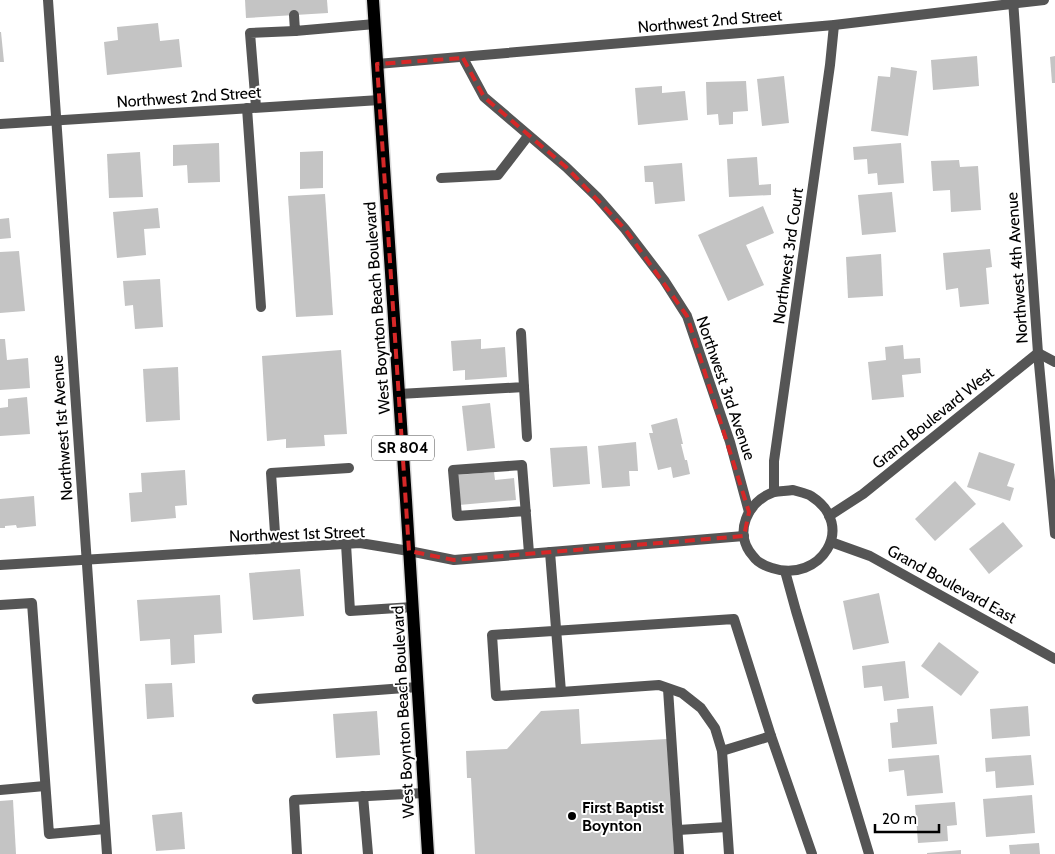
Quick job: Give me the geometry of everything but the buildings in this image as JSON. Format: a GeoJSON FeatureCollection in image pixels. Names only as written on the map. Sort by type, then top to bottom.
{"type":"FeatureCollection","features":[{"type":"Feature","properties":{"kind":"main road","name":"West Boynton Beach Boulevard"},"geometry":{"type":"LineString","coordinates":[[373,0],[428,854]]}},
{"type":"Feature","properties":{"kind":"street","name":"Northwest 1st Avenue"},"geometry":{"type":"LineString","coordinates":[[48,0],[107,854]]}},
{"type":"Feature","properties":{"kind":"street","name":"Northwest 2nd Street"},"geometry":{"type":"LineString","coordinates":[[377,64],[834,25],[1013,2],[1044,0]]}},
{"type":"Feature","properties":{"kind":"street","name":"Northwest 4th Avenue"},"geometry":{"type":"LineString","coordinates":[[1013,2],[1038,353],[1055,534]]}},
{"type":"Feature","properties":{"kind":"street"},"geometry":{"type":"LineString","coordinates":[[294,15],[295,31]]}},
{"type":"Feature","properties":{"kind":"street"},"geometry":{"type":"LineString","coordinates":[[261,307],[250,33],[375,24]]}},
{"type":"Feature","properties":{"kind":"street","name":"Northwest 3rd Court"},"geometry":{"type":"LineString","coordinates":[[774,492],[774,461],[830,66],[834,25]]}},
{"type":"Feature","properties":{"kind":"street","name":"Northwest 3rd Avenue"},"geometry":{"type":"LineString","coordinates":[[463,58],[484,97],[566,167],[597,197],[625,229],[664,280],[687,316],[730,442],[749,512]]}},
{"type":"Feature","properties":{"kind":"street","name":"Northwest 2nd Street"},"geometry":{"type":"LineString","coordinates":[[0,124],[380,100]]}},
{"type":"Feature","properties":{"kind":"street"},"geometry":{"type":"LineString","coordinates":[[441,178],[498,175],[528,136]]}},
{"type":"Feature","properties":{"kind":"street"},"geometry":{"type":"LineString","coordinates":[[521,333],[527,437]]}},
{"type":"Feature","properties":{"kind":"street"},"geometry":{"type":"LineString","coordinates":[[1038,353],[1055,362]]}},
{"type":"Feature","properties":{"kind":"street","name":"Grand Boulevard West"},"geometry":{"type":"LineString","coordinates":[[829,516],[863,494],[1038,353]]}},
{"type":"Feature","properties":{"kind":"street"},"geometry":{"type":"LineString","coordinates":[[399,394],[524,387]]}},
{"type":"Feature","properties":{"kind":"street"},"geometry":{"type":"LineString","coordinates":[[526,512],[457,516],[453,470],[522,465],[526,512],[529,553]]}},
{"type":"Feature","properties":{"kind":"street"},"geometry":{"type":"LineString","coordinates":[[276,548],[271,473],[349,468]]}},
{"type":"Feature","properties":{"kind":"street"},"geometry":{"type":"LineString","coordinates":[[793,490],[810,495],[824,506],[832,521],[832,538],[829,548],[815,563],[803,569],[785,571],[767,567],[752,556],[745,543],[743,529],[745,518],[754,504],[774,492],[793,490]]}},
{"type":"Feature","properties":{"kind":"street","name":"Northwest 1st Street"},"geometry":{"type":"LineString","coordinates":[[0,566],[346,544],[360,544],[409,551],[454,560],[744,536]]}},
{"type":"Feature","properties":{"kind":"street","name":"Grand Boulevard East"},"geometry":{"type":"LineString","coordinates":[[830,542],[870,556],[1055,659]]}},
{"type":"Feature","properties":{"kind":"street"},"geometry":{"type":"LineString","coordinates":[[346,544],[350,611],[413,607]]}},
{"type":"Feature","properties":{"kind":"street"},"geometry":{"type":"LineString","coordinates":[[550,552],[560,692]]}},
{"type":"Feature","properties":{"kind":"street"},"geometry":{"type":"LineString","coordinates":[[785,571],[869,854]]}},
{"type":"Feature","properties":{"kind":"street"},"geometry":{"type":"LineString","coordinates":[[0,605],[32,602],[49,834],[105,829]]}},
{"type":"Feature","properties":{"kind":"street"},"geometry":{"type":"LineString","coordinates":[[729,854],[722,751],[715,728],[701,708],[682,693],[659,686],[496,696],[492,635],[734,619],[771,736],[812,854]]}},
{"type":"Feature","properties":{"kind":"street"},"geometry":{"type":"LineString","coordinates":[[258,699],[418,687]]}},
{"type":"Feature","properties":{"kind":"street"},"geometry":{"type":"LineString","coordinates":[[668,689],[679,854]]}},
{"type":"Feature","properties":{"kind":"street"},"geometry":{"type":"LineString","coordinates":[[722,751],[771,736]]}},
{"type":"Feature","properties":{"kind":"street"},"geometry":{"type":"LineString","coordinates":[[0,790],[45,786]]}},
{"type":"Feature","properties":{"kind":"street"},"geometry":{"type":"LineString","coordinates":[[297,854],[294,800],[424,793]]}},
{"type":"Feature","properties":{"kind":"street"},"geometry":{"type":"LineString","coordinates":[[363,796],[368,854]]}},
{"type":"Feature","properties":{"kind":"street"},"geometry":{"type":"LineString","coordinates":[[678,830],[727,827]]}},
{"type":"Feature","properties":{"kind":"highlighted area"},"geometry":{"type":"Polygon","coordinates":[[[463,58],[484,97],[566,167],[625,229],[687,316],[749,512],[744,536],[454,560],[409,551],[377,64],[463,58]]]}},
{"type":"Feature","properties":{"kind":"place","name":"First Baptist Boynton"},"geometry":{"type":"Point","coordinates":[572,816]}}]}
